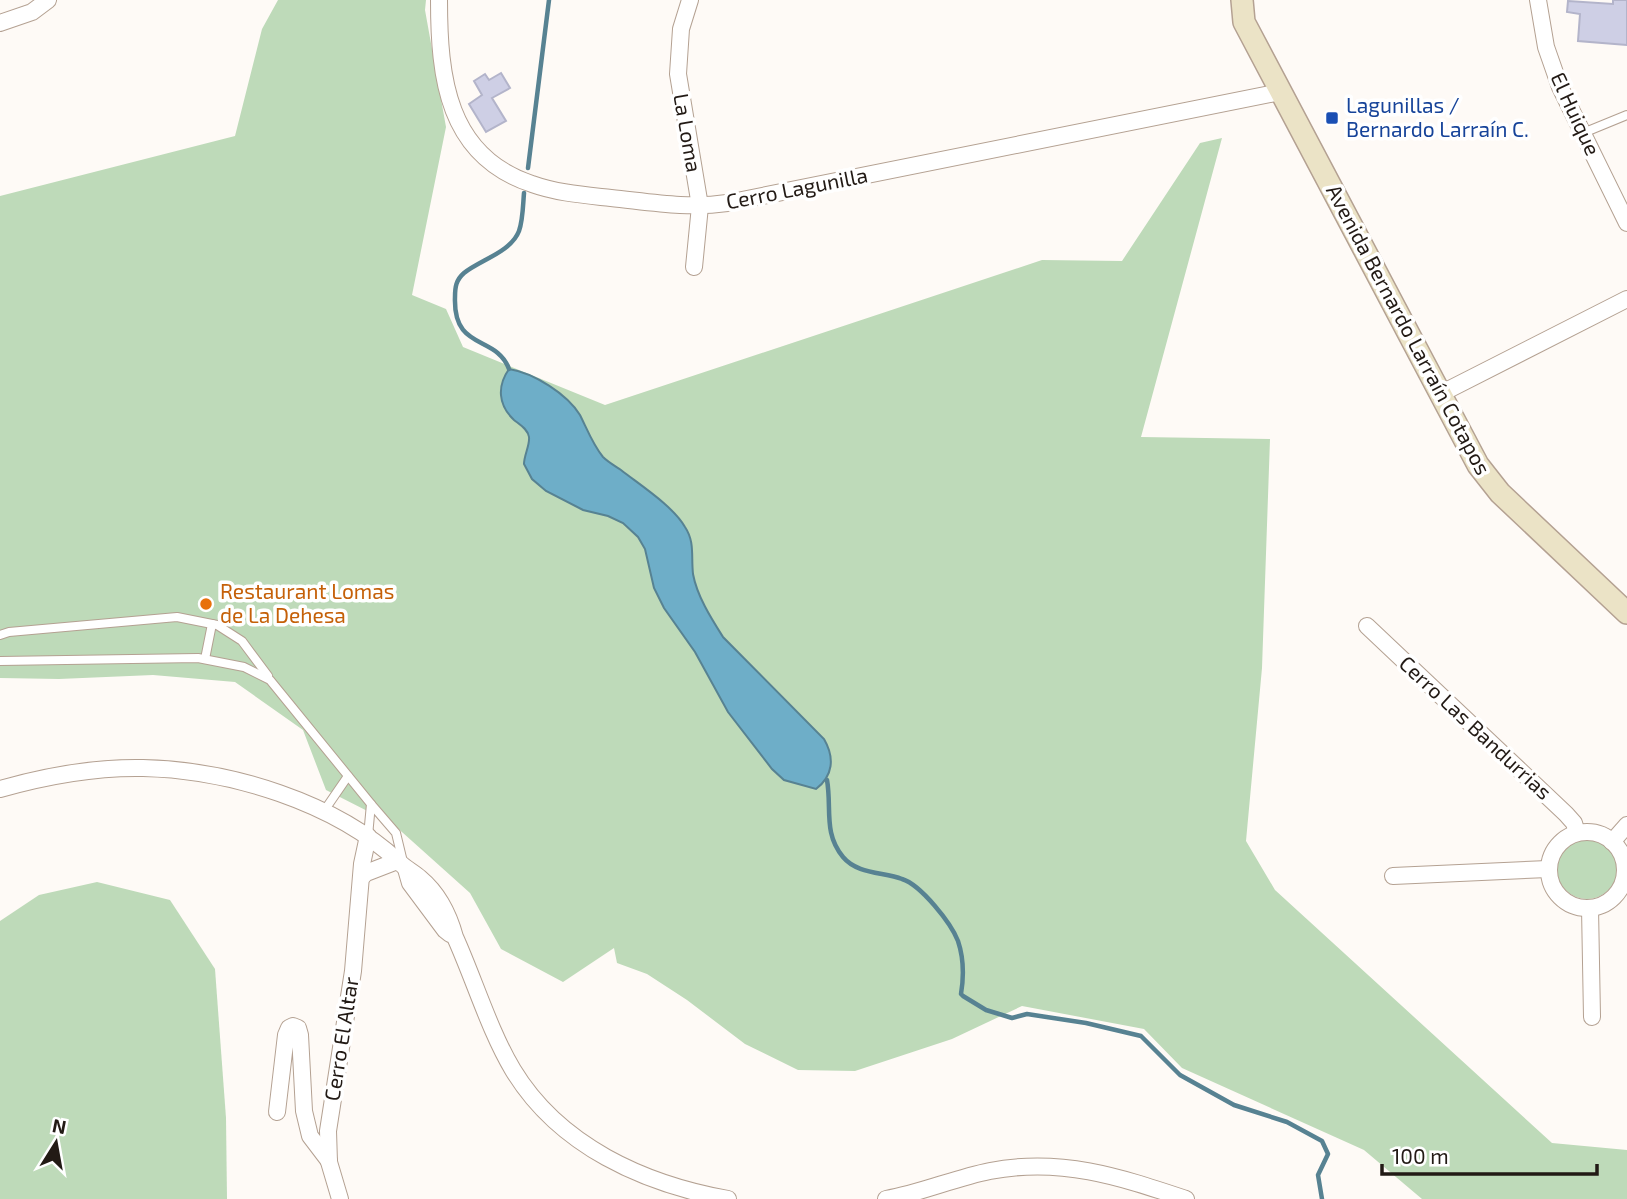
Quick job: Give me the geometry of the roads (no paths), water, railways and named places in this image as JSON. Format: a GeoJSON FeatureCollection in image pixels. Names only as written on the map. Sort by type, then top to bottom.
{"type":"FeatureCollection","features":[{"type":"Feature","properties":{"kind":"main road"},"geometry":{"type":"LineString","coordinates":[[1224,0],[1253,32]]}},
{"type":"Feature","properties":{"kind":"main road","name":"Avenida Bernardo Larraín Cotapos"},"geometry":{"type":"LineString","coordinates":[[1244,0],[1253,32],[1280,92],[1473,456],[1490,482],[1627,613]]}},
{"type":"Feature","properties":{"kind":"main road","name":"Avenida Bernardo Larraín Cotapos"},"geometry":{"type":"LineString","coordinates":[[1253,32],[1256,0]]}},
{"type":"Feature","properties":{"kind":"street"},"geometry":{"type":"LineString","coordinates":[[0,23],[32,12],[48,0]]}},
{"type":"Feature","properties":{"kind":"street","name":"Cerro Lagunilla"},"geometry":{"type":"LineString","coordinates":[[439,0],[441,62],[451,109],[465,135],[493,164],[524,181],[559,191],[700,206],[1280,92]]}},
{"type":"Feature","properties":{"kind":"street","name":"La Loma"},"geometry":{"type":"LineString","coordinates":[[690,0],[680,37],[678,74],[700,206],[694,267]]}},
{"type":"Feature","properties":{"kind":"street","name":"El Huique"},"geometry":{"type":"LineString","coordinates":[[1538,0],[1541,26],[1552,67],[1627,223]]}},
{"type":"Feature","properties":{"kind":"street"},"geometry":{"type":"LineString","coordinates":[[1440,394],[1627,299]]}},
{"type":"Feature","properties":{"kind":"street","name":"Cerro Las Bandurrias"},"geometry":{"type":"LineString","coordinates":[[1367,626],[1566,814],[1574,823],[1577,833]]}},
{"type":"Feature","properties":{"kind":"street"},"geometry":{"type":"LineString","coordinates":[[0,789],[89,771],[160,769],[219,778],[272,791],[324,811],[368,836],[421,878],[438,899],[449,918],[512,1068],[526,1090],[550,1116],[584,1145],[607,1159],[643,1175],[728,1199]]}},
{"type":"Feature","properties":{"kind":"street"},"geometry":{"type":"LineString","coordinates":[[1612,842],[1627,825]]}},
{"type":"Feature","properties":{"kind":"street"},"geometry":{"type":"LineString","coordinates":[[1577,833],[1598,834],[1612,842],[1621,854],[1626,876],[1613,898],[1590,908],[1565,902],[1550,882],[1548,869],[1550,857],[1557,847],[1566,838],[1577,833]]}},
{"type":"Feature","properties":{"kind":"street","name":"Cerro El Altar"},"geometry":{"type":"LineString","coordinates":[[340,1199],[329,1161],[328,1131],[346,1021],[362,864],[368,836]]}},
{"type":"Feature","properties":{"kind":"street"},"geometry":{"type":"LineString","coordinates":[[362,877],[366,873],[401,864]]}},
{"type":"Feature","properties":{"kind":"street"},"geometry":{"type":"LineString","coordinates":[[1393,876],[1548,869]]}},
{"type":"Feature","properties":{"kind":"street"},"geometry":{"type":"LineString","coordinates":[[1590,908],[1592,1017]]}},
{"type":"Feature","properties":{"kind":"street"},"geometry":{"type":"LineString","coordinates":[[277,1112],[286,1035],[293,1026],[298,1028],[300,1035],[304,1111],[310,1136],[329,1161]]}},
{"type":"Feature","properties":{"kind":"street"},"geometry":{"type":"LineString","coordinates":[[886,1199],[993,1171],[1036,1166],[1102,1172],[1176,1197]]}},
{"type":"Feature","properties":{"kind":"lane"},"geometry":{"type":"LineString","coordinates":[[1583,133],[1627,115]]}},
{"type":"Feature","properties":{"kind":"lane"},"geometry":{"type":"LineString","coordinates":[[0,635],[177,617],[217,625],[242,641],[271,682],[396,833],[401,864]]}},
{"type":"Feature","properties":{"kind":"lane"},"geometry":{"type":"LineString","coordinates":[[205,659],[212,624]]}},
{"type":"Feature","properties":{"kind":"lane"},"geometry":{"type":"LineString","coordinates":[[0,661],[205,659],[244,667],[271,682]]}},
{"type":"Feature","properties":{"kind":"lane"},"geometry":{"type":"LineString","coordinates":[[324,811],[348,776]]}},
{"type":"Feature","properties":{"kind":"lane"},"geometry":{"type":"LineString","coordinates":[[368,836],[371,804]]}},
{"type":"Feature","properties":{"kind":"water"},"geometry":{"type":"Polygon","coordinates":[[[509,369],[529,375],[558,392],[580,415],[603,457],[656,496],[680,519],[690,538],[693,574],[698,590],[723,637],[828,746],[831,766],[826,778],[816,789],[784,780],[772,769],[728,712],[695,652],[664,608],[654,588],[645,549],[638,537],[623,523],[583,510],[546,491],[532,479],[524,464],[529,443],[528,434],[509,414],[502,402],[502,382],[509,369]]]}},
{"type":"Feature","properties":{"kind":"waterway"},"geometry":{"type":"LineString","coordinates":[[528,168],[549,0]]}},
{"type":"Feature","properties":{"kind":"waterway"},"geometry":{"type":"LineString","coordinates":[[509,369],[503,358],[468,335],[461,327],[456,314],[455,290],[464,273],[502,250],[515,238],[521,222],[524,193]]}},
{"type":"Feature","properties":{"kind":"waterway"},"geometry":{"type":"LineString","coordinates":[[827,780],[830,829],[837,848],[855,867],[902,879],[918,889],[934,905],[958,941],[962,961],[963,996],[986,1010],[1012,1018],[1027,1014],[1086,1023],[1141,1036],[1180,1075],[1234,1105],[1287,1122],[1322,1141],[1328,1154],[1318,1175],[1322,1199]]}},
{"type":"Feature","properties":{"kind":"place","name":"Lagunillas / Bernardo Larraín C."},"geometry":{"type":"Point","coordinates":[1332,118]}},
{"type":"Feature","properties":{"kind":"place","name":"Restaurant Lomas de La Dehesa"},"geometry":{"type":"Point","coordinates":[206,604]}}]}
